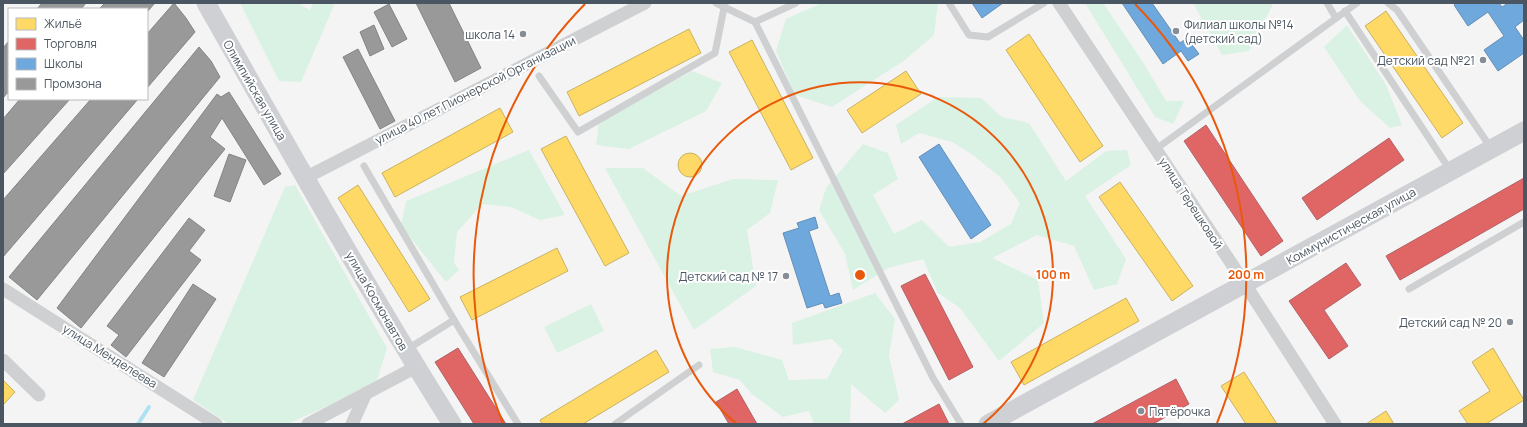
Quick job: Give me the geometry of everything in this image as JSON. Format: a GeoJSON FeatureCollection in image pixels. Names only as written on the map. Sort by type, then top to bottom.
{"type":"FeatureCollection","features":[{"type":"Feature","properties":{"kind":"street","name":"Олимпийская улица"},"geometry":{"type":"LineString","coordinates":[[206,3],[305,178]]}},
{"type":"Feature","properties":{"kind":"street","name":"улица 40 лет Пионерской Организации"},"geometry":{"type":"LineString","coordinates":[[305,178],[645,3]]}},
{"type":"Feature","properties":{"kind":"street","name":"улица Терешковой"},"geometry":{"type":"LineString","coordinates":[[1059,3],[1245,284],[1335,424]]}},
{"type":"Feature","properties":{"kind":"street","name":"Коммунистическая улица"},"geometry":{"type":"LineString","coordinates":[[988,424],[1452,172],[1524,131]]}},
{"type":"Feature","properties":{"kind":"street","name":"улица Космонавтов"},"geometry":{"type":"LineString","coordinates":[[305,178],[416,368],[452,424]]}},
{"type":"Feature","properties":{"kind":"street","name":"улица Менделеева"},"geometry":{"type":"LineString","coordinates":[[3,289],[216,424]]}},
{"type":"Feature","properties":{"kind":"street"},"geometry":{"type":"LineString","coordinates":[[3,360],[39,395]]}},
{"type":"Feature","properties":{"kind":"street"},"geometry":{"type":"LineString","coordinates":[[308,424],[416,368]]}},
{"type":"Feature","properties":{"kind":"street"},"geometry":{"type":"LineString","coordinates":[[352,424],[366,393]]}},
{"type":"Feature","properties":{"kind":"lane"},"geometry":{"type":"LineString","coordinates":[[716,3],[724,5],[755,22],[933,378],[961,424]]}},
{"type":"Feature","properties":{"kind":"lane"},"geometry":{"type":"LineString","coordinates":[[755,22],[796,3]]}},
{"type":"Feature","properties":{"kind":"lane"},"geometry":{"type":"LineString","coordinates":[[949,3],[969,35],[988,37],[1044,3]]}},
{"type":"Feature","properties":{"kind":"lane"},"geometry":{"type":"LineString","coordinates":[[1327,3],[1336,18]]}},
{"type":"Feature","properties":{"kind":"lane"},"geometry":{"type":"LineString","coordinates":[[1156,149],[1357,3]]}},
{"type":"Feature","properties":{"kind":"lane"},"geometry":{"type":"LineString","coordinates":[[1388,3],[1396,10],[1492,150]]}},
{"type":"Feature","properties":{"kind":"lane"},"geometry":{"type":"LineString","coordinates":[[539,76],[578,132],[715,53],[724,5]]}},
{"type":"Feature","properties":{"kind":"lane"},"geometry":{"type":"LineString","coordinates":[[1345,11],[1452,172]]}},
{"type":"Feature","properties":{"kind":"lane"},"geometry":{"type":"LineString","coordinates":[[364,166],[454,320],[518,424]]}},
{"type":"Feature","properties":{"kind":"lane"},"geometry":{"type":"LineString","coordinates":[[1409,289],[1524,222]]}},
{"type":"Feature","properties":{"kind":"lane"},"geometry":{"type":"LineString","coordinates":[[406,350],[454,320]]}},
{"type":"Feature","properties":{"kind":"lane"},"geometry":{"type":"LineString","coordinates":[[615,424],[699,365]]}},
{"type":"Feature","properties":{"kind":"green space"},"geometry":{"type":"Polygon","coordinates":[[[240,3],[297,3],[310,10],[313,3],[335,3],[301,82],[279,81],[240,3]]]}},
{"type":"Feature","properties":{"kind":"green space"},"geometry":{"type":"Polygon","coordinates":[[[822,3],[938,3],[934,35],[905,60],[832,107],[795,95],[776,51],[786,19],[822,3]]]}},
{"type":"Feature","properties":{"kind":"green space"},"geometry":{"type":"Polygon","coordinates":[[[1085,3],[1103,3],[1144,64],[1166,101],[1184,101],[1173,124],[1155,117],[1085,3]]]}},
{"type":"Feature","properties":{"kind":"green space"},"geometry":{"type":"Polygon","coordinates":[[[1193,3],[1273,4],[1249,51],[1222,55],[1193,3]]]}},
{"type":"Feature","properties":{"kind":"green space"},"geometry":{"type":"Polygon","coordinates":[[[1347,25],[1386,85],[1402,125],[1390,128],[1360,101],[1324,47],[1347,25]]]}},
{"type":"Feature","properties":{"kind":"green space"},"geometry":{"type":"Polygon","coordinates":[[[692,71],[722,83],[706,111],[629,149],[596,145],[599,122],[692,71]]]}},
{"type":"Feature","properties":{"kind":"green space"},"geometry":{"type":"Polygon","coordinates":[[[938,97],[981,98],[1002,117],[1029,123],[1066,181],[1106,151],[1127,150],[1131,165],[1085,196],[1126,259],[1117,284],[1094,290],[1074,246],[1037,235],[992,258],[1038,280],[1044,323],[999,361],[960,308],[938,293],[923,259],[888,268],[853,290],[845,254],[819,210],[826,188],[863,144],[888,153],[898,179],[873,195],[894,234],[922,220],[949,247],[980,242],[1011,224],[1020,203],[1001,178],[973,155],[952,142],[919,133],[901,144],[896,125],[938,97]]]}},
{"type":"Feature","properties":{"kind":"green space"},"geometry":{"type":"Polygon","coordinates":[[[529,150],[565,215],[540,220],[511,207],[482,204],[457,232],[454,263],[459,270],[446,282],[401,226],[406,201],[529,150]]]}},
{"type":"Feature","properties":{"kind":"green space"},"geometry":{"type":"Polygon","coordinates":[[[605,168],[643,168],[681,196],[733,179],[778,180],[770,213],[747,230],[756,286],[694,330],[605,168]]]}},
{"type":"Feature","properties":{"kind":"green space"},"geometry":{"type":"Polygon","coordinates":[[[295,185],[387,348],[377,380],[330,405],[287,424],[229,424],[193,400],[285,187],[295,185]]]}},
{"type":"Feature","properties":{"kind":"green space"},"geometry":{"type":"Polygon","coordinates":[[[875,293],[895,319],[889,356],[899,400],[885,413],[851,384],[850,424],[814,424],[809,411],[783,417],[752,394],[740,380],[713,372],[710,349],[735,347],[782,360],[789,380],[827,379],[843,350],[832,339],[793,345],[792,323],[875,293]]]}},
{"type":"Feature","properties":{"kind":"green space"},"geometry":{"type":"Polygon","coordinates":[[[591,304],[604,331],[557,353],[544,327],[591,304]]]}},
{"type":"Feature","properties":{"kind":"building: Жильё"},"geometry":{"type":"Polygon","coordinates":[[[1386,11],[1463,123],[1442,138],[1365,26],[1386,11]]]}},
{"type":"Feature","properties":{"kind":"building: Жильё"},"geometry":{"type":"Polygon","coordinates":[[[689,29],[701,53],[579,116],[567,92],[689,29]]]}},
{"type":"Feature","properties":{"kind":"building: Жильё"},"geometry":{"type":"Polygon","coordinates":[[[1029,34],[1103,146],[1080,162],[1006,50],[1029,34]]]}},
{"type":"Feature","properties":{"kind":"building: Жильё"},"geometry":{"type":"Polygon","coordinates":[[[752,40],[813,158],[791,170],[729,52],[752,40]]]}},
{"type":"Feature","properties":{"kind":"building: Жильё"},"geometry":{"type":"Polygon","coordinates":[[[906,71],[921,94],[862,133],[847,110],[906,71]]]}},
{"type":"Feature","properties":{"kind":"building: Жильё"},"geometry":{"type":"Polygon","coordinates":[[[500,108],[513,132],[395,197],[382,173],[500,108]]]}},
{"type":"Feature","properties":{"kind":"building: Жильё"},"geometry":{"type":"Polygon","coordinates":[[[566,136],[629,253],[605,266],[541,149],[566,136]]]}},
{"type":"Feature","properties":{"kind":"building: Жильё"},"geometry":{"type":"Polygon","coordinates":[[[690,153],[695,154],[701,160],[701,170],[695,176],[690,177],[685,176],[679,170],[678,165],[679,160],[685,154],[690,153]]]}},
{"type":"Feature","properties":{"kind":"building: Жильё"},"geometry":{"type":"Polygon","coordinates":[[[1120,182],[1193,286],[1172,301],[1099,197],[1120,182]]]}},
{"type":"Feature","properties":{"kind":"building: Жильё"},"geometry":{"type":"Polygon","coordinates":[[[358,185],[430,299],[409,312],[338,198],[358,185]]]}},
{"type":"Feature","properties":{"kind":"building: Жильё"},"geometry":{"type":"Polygon","coordinates":[[[557,248],[568,271],[472,320],[460,297],[557,248]]]}},
{"type":"Feature","properties":{"kind":"building: Жильё"},"geometry":{"type":"Polygon","coordinates":[[[1126,298],[1139,321],[1024,385],[1011,362],[1126,298]]]}},
{"type":"Feature","properties":{"kind":"building: Жильё"},"geometry":{"type":"Polygon","coordinates":[[[1493,348],[1524,400],[1486,424],[1468,424],[1459,411],[1490,391],[1472,362],[1493,348]]]}},
{"type":"Feature","properties":{"kind":"building: Жильё"},"geometry":{"type":"Polygon","coordinates":[[[656,350],[669,372],[583,424],[542,424],[540,420],[656,350]]]}},
{"type":"Feature","properties":{"kind":"building: Жильё"},"geometry":{"type":"Polygon","coordinates":[[[1244,372],[1277,424],[1246,424],[1221,386],[1244,372]]]}},
{"type":"Feature","properties":{"kind":"building: Жильё"},"geometry":{"type":"Polygon","coordinates":[[[3,380],[15,392],[3,405],[3,380]]]}},
{"type":"Feature","properties":{"kind":"building: Жильё"},"geometry":{"type":"Polygon","coordinates":[[[1386,411],[1394,424],[1366,424],[1386,411]]]}},
{"type":"Feature","properties":{"kind":"building: Торговля"},"geometry":{"type":"Polygon","coordinates":[[[1206,125],[1283,241],[1261,256],[1184,141],[1206,125]]]}},
{"type":"Feature","properties":{"kind":"building: Торговля"},"geometry":{"type":"Polygon","coordinates":[[[1389,138],[1404,160],[1317,220],[1302,198],[1389,138]]]}},
{"type":"Feature","properties":{"kind":"building: Торговля"},"geometry":{"type":"Polygon","coordinates":[[[1524,178],[1524,209],[1400,280],[1386,256],[1524,178]]]}},
{"type":"Feature","properties":{"kind":"building: Торговля"},"geometry":{"type":"Polygon","coordinates":[[[1346,263],[1361,285],[1324,310],[1348,346],[1329,359],[1289,301],[1346,263]]]}},
{"type":"Feature","properties":{"kind":"building: Торговля"},"geometry":{"type":"Polygon","coordinates":[[[925,274],[973,367],[949,380],[901,286],[925,274]]]}},
{"type":"Feature","properties":{"kind":"building: Торговля"},"geometry":{"type":"Polygon","coordinates":[[[458,348],[506,424],[474,424],[435,362],[458,348]]]}},
{"type":"Feature","properties":{"kind":"building: Торговля"},"geometry":{"type":"Polygon","coordinates":[[[1176,379],[1189,404],[1153,424],[1092,424],[1176,379]]]}},
{"type":"Feature","properties":{"kind":"building: Торговля"},"geometry":{"type":"Polygon","coordinates":[[[737,389],[757,424],[729,424],[716,402],[737,389]]]}},
{"type":"Feature","properties":{"kind":"building: Торговля"},"geometry":{"type":"Polygon","coordinates":[[[939,404],[949,424],[902,424],[939,404]]]}},
{"type":"Feature","properties":{"kind":"building: Школы"},"geometry":{"type":"Polygon","coordinates":[[[972,3],[1003,3],[982,18],[972,3]]]}},
{"type":"Feature","properties":{"kind":"building: Школы"},"geometry":{"type":"Polygon","coordinates":[[[1122,3],[1152,3],[1180,43],[1187,38],[1199,54],[1188,61],[1181,51],[1163,64],[1122,3]]]}},
{"type":"Feature","properties":{"kind":"building: Школы"},"geometry":{"type":"Polygon","coordinates":[[[1457,3],[1499,3],[1502,7],[1508,3],[1524,3],[1524,20],[1515,27],[1524,40],[1524,53],[1498,71],[1484,50],[1504,36],[1488,12],[1468,26],[1454,5],[1457,3]]]}},
{"type":"Feature","properties":{"kind":"building: Школы"},"geometry":{"type":"Polygon","coordinates":[[[939,144],[991,225],[971,239],[919,157],[939,144]]]}},
{"type":"Feature","properties":{"kind":"building: Школы"},"geometry":{"type":"Polygon","coordinates":[[[815,217],[818,228],[809,231],[830,296],[839,293],[842,303],[825,308],[823,303],[807,308],[783,233],[799,228],[797,223],[815,217]]]}},
{"type":"Feature","properties":{"kind":"building: Промзона"},"geometry":{"type":"Polygon","coordinates":[[[42,3],[86,3],[82,8],[38,8],[42,3]]]}},
{"type":"Feature","properties":{"kind":"building: Промзона"},"geometry":{"type":"Polygon","coordinates":[[[105,3],[155,3],[148,11],[148,8],[100,8],[105,3]]]}},
{"type":"Feature","properties":{"kind":"building: Промзона"},"geometry":{"type":"Polygon","coordinates":[[[174,3],[195,32],[148,87],[148,33],[174,3]]]}},
{"type":"Feature","properties":{"kind":"building: Промзона"},"geometry":{"type":"Polygon","coordinates":[[[416,3],[449,3],[481,68],[455,82],[416,3]]]}},
{"type":"Feature","properties":{"kind":"building: Промзона"},"geometry":{"type":"Polygon","coordinates":[[[389,4],[407,39],[392,47],[374,12],[389,4]]]}},
{"type":"Feature","properties":{"kind":"building: Промзона"},"geometry":{"type":"Polygon","coordinates":[[[374,25],[384,49],[370,56],[360,32],[374,25]]]}},
{"type":"Feature","properties":{"kind":"building: Промзона"},"geometry":{"type":"Polygon","coordinates":[[[8,42],[8,92],[3,98],[3,48],[8,42]]]}},
{"type":"Feature","properties":{"kind":"building: Промзона"},"geometry":{"type":"Polygon","coordinates":[[[199,47],[211,61],[220,77],[37,300],[9,277],[199,47]]]}},
{"type":"Feature","properties":{"kind":"building: Промзона"},"geometry":{"type":"Polygon","coordinates":[[[358,49],[395,121],[380,129],[343,57],[358,49]]]}},
{"type":"Feature","properties":{"kind":"building: Промзона"},"geometry":{"type":"Polygon","coordinates":[[[229,92],[281,174],[264,185],[222,118],[210,137],[225,149],[81,328],[57,308],[217,94],[221,97],[229,92]]]}},
{"type":"Feature","properties":{"kind":"building: Промзона"},"geometry":{"type":"Polygon","coordinates":[[[19,100],[69,100],[3,174],[3,119],[19,100]]]}},
{"type":"Feature","properties":{"kind":"building: Промзона"},"geometry":{"type":"Polygon","coordinates":[[[90,100],[137,100],[3,257],[3,200],[90,100]]]}},
{"type":"Feature","properties":{"kind":"building: Промзона"},"geometry":{"type":"Polygon","coordinates":[[[229,154],[246,160],[230,202],[214,196],[229,154]]]}},
{"type":"Feature","properties":{"kind":"building: Промзона"},"geometry":{"type":"Polygon","coordinates":[[[189,218],[205,230],[189,251],[201,260],[126,357],[111,345],[119,335],[107,326],[189,218]]]}},
{"type":"Feature","properties":{"kind":"building: Промзона"},"geometry":{"type":"Polygon","coordinates":[[[193,284],[216,299],[164,377],[142,363],[193,284]]]}},
{"type":"Feature","properties":{"kind":"waterway"},"geometry":{"type":"LineString","coordinates":[[138,424],[149,407]]}},
{"type":"Feature","properties":{"kind":"place","name":"Филиал школы №14 (детский сад)"},"geometry":{"type":"Point","coordinates":[1176,31]}},
{"type":"Feature","properties":{"kind":"place","name":"школа 14"},"geometry":{"type":"Point","coordinates":[523,34]}},
{"type":"Feature","properties":{"kind":"place","name":"Детский сад №21"},"geometry":{"type":"Point","coordinates":[1483,60]}},
{"type":"Feature","properties":{"kind":"place","name":"Детский сад № 17"},"geometry":{"type":"Point","coordinates":[786,276]}},
{"type":"Feature","properties":{"kind":"place","name":"Детский сад № 20"},"geometry":{"type":"Point","coordinates":[1510,322]}},
{"type":"Feature","properties":{"kind":"place","name":"Пятёрочка"},"geometry":{"type":"Point","coordinates":[1141,411]}}]}
